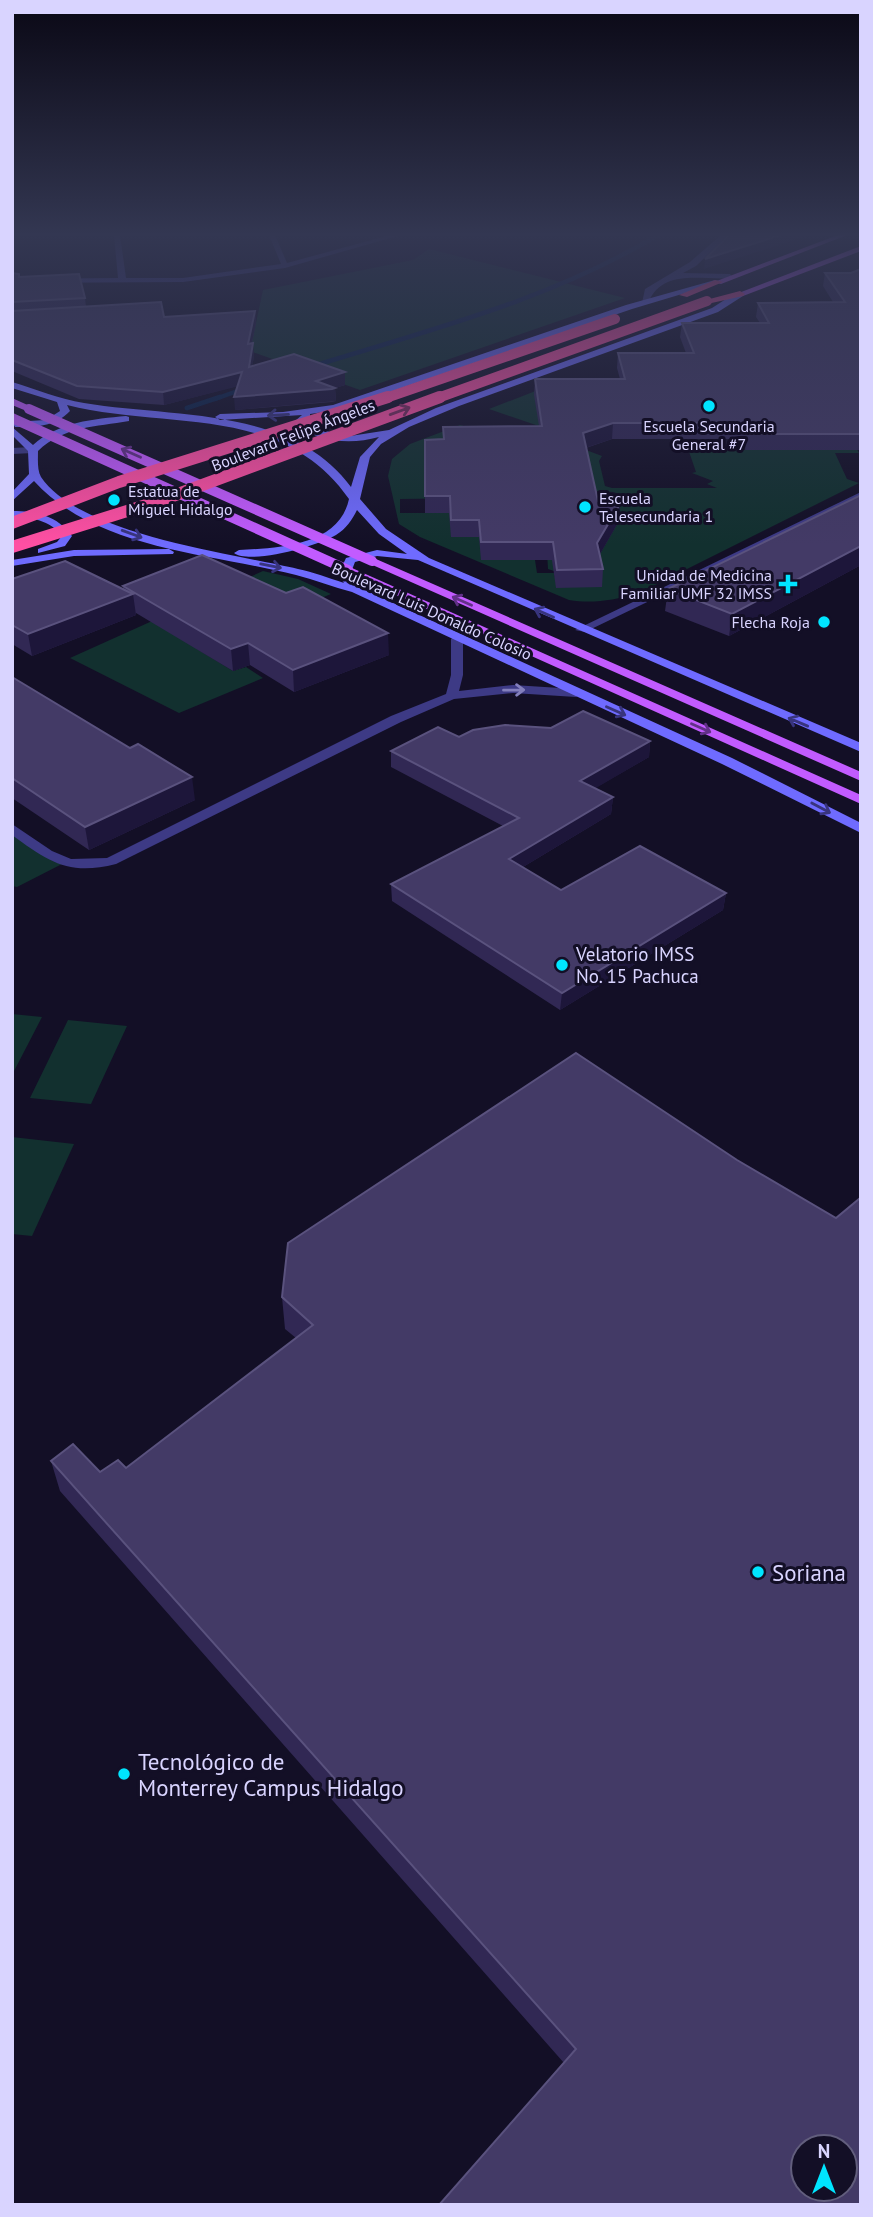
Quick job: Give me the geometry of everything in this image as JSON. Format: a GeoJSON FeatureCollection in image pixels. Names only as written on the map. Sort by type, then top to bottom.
{"type":"FeatureCollection","features":[{"type":"Feature","properties":{"kind":"highway","name":"Boulevard Felipe Ángeles"},"geometry":{"type":"LineString","coordinates":[[12,523],[118,482],[344,412],[558,338]]}},
{"type":"Feature","properties":{"kind":"highway","name":"Boulevard Felipe Ángeles"},"geometry":{"type":"LineString","coordinates":[[12,547],[227,477],[386,416],[602,338]]}},
{"type":"Feature","properties":{"kind":"main road"},"geometry":{"type":"LineString","coordinates":[[413,424],[360,440],[347,441],[302,426],[298,422],[301,418],[536,338]]}},
{"type":"Feature","properties":{"kind":"main road"},"geometry":{"type":"LineString","coordinates":[[12,562],[74,553],[256,552],[310,542],[337,530],[349,519],[356,480],[368,452],[378,442],[459,404],[637,338]]}},
{"type":"Feature","properties":{"kind":"main road"},"geometry":{"type":"LineString","coordinates":[[12,385],[60,400],[107,410],[180,417],[233,426],[289,442],[320,457],[354,494],[368,516],[383,532],[425,560],[582,630],[861,748]]}},
{"type":"Feature","properties":{"kind":"main road"},"geometry":{"type":"LineString","coordinates":[[12,421],[43,423],[61,416],[65,411],[60,400]]}},
{"type":"Feature","properties":{"kind":"main road","name":"Boulevard Luis Donaldo Colosio"},"geometry":{"type":"LineString","coordinates":[[12,401],[861,777]]}},
{"type":"Feature","properties":{"kind":"main road"},"geometry":{"type":"LineString","coordinates":[[33,450],[57,434],[92,423],[180,417],[283,415],[334,408]]}},
{"type":"Feature","properties":{"kind":"main road","name":"Boulevard Luis Donaldo Colosio"},"geometry":{"type":"LineString","coordinates":[[12,421],[861,800]]}},
{"type":"Feature","properties":{"kind":"main road"},"geometry":{"type":"LineString","coordinates":[[12,430],[24,438],[33,450],[34,475],[12,498]]}},
{"type":"Feature","properties":{"kind":"main road","name":"Boulevard Luis Donaldo Colosio"},"geometry":{"type":"LineString","coordinates":[[34,475],[54,497],[90,519],[149,541],[301,572],[356,590],[457,639],[727,761],[861,829]]}},
{"type":"Feature","properties":{"kind":"main road"},"geometry":{"type":"LineString","coordinates":[[12,514],[39,516],[63,530],[67,537],[61,544],[12,562]]}},
{"type":"Feature","properties":{"kind":"main road"},"geometry":{"type":"LineString","coordinates":[[356,590],[344,575],[351,560],[377,553],[425,560]]}},
{"type":"Feature","properties":{"kind":"street"},"geometry":{"type":"LineString","coordinates":[[12,451],[33,450]]}},
{"type":"Feature","properties":{"kind":"street"},"geometry":{"type":"LineString","coordinates":[[582,630],[861,495]]}},
{"type":"Feature","properties":{"kind":"street"},"geometry":{"type":"LineString","coordinates":[[452,696],[457,676],[457,639]]}},
{"type":"Feature","properties":{"kind":"street"},"geometry":{"type":"LineString","coordinates":[[12,828],[64,864],[86,868],[111,861],[396,719],[452,696],[513,689],[576,693]]}},
{"type":"Feature","properties":{"kind":"green space"},"geometry":{"type":"Polygon","coordinates":[[[231,338],[508,338],[360,390],[250,351],[105,347],[231,338]]]}},
{"type":"Feature","properties":{"kind":"green space"},"geometry":{"type":"Polygon","coordinates":[[[556,383],[559,395],[535,395],[536,406],[574,438],[489,409],[556,383]]]}},
{"type":"Feature","properties":{"kind":"green space","name":"Escuela Telesecundaria 1"},"geometry":{"type":"Polygon","coordinates":[[[460,425],[475,429],[481,477],[424,478],[424,491],[482,491],[473,498],[400,499],[400,513],[474,513],[550,536],[535,560],[537,573],[554,573],[557,588],[554,571],[548,569],[547,552],[602,519],[599,500],[635,499],[613,492],[591,491],[586,450],[602,456],[599,461],[605,486],[717,488],[707,484],[713,481],[692,473],[696,472],[685,440],[694,440],[697,450],[843,450],[853,442],[859,453],[835,453],[847,479],[859,483],[637,594],[603,601],[569,600],[420,537],[399,524],[388,476],[392,459],[410,444],[460,425]]]}},
{"type":"Feature","properties":{"kind":"green space"},"geometry":{"type":"Polygon","coordinates":[[[263,571],[298,579],[331,594],[197,649],[233,671],[246,667],[263,678],[179,713],[70,658],[263,571]]]}},
{"type":"Feature","properties":{"kind":"green space"},"geometry":{"type":"Polygon","coordinates":[[[12,833],[62,864],[17,887],[12,886],[12,833]]]}},
{"type":"Feature","properties":{"kind":"green space"},"geometry":{"type":"Polygon","coordinates":[[[12,1014],[42,1017],[12,1075],[12,1014]]]}},
{"type":"Feature","properties":{"kind":"green space"},"geometry":{"type":"Polygon","coordinates":[[[68,1020],[127,1026],[91,1104],[30,1098],[68,1020]]]}},
{"type":"Feature","properties":{"kind":"green space"},"geometry":{"type":"Polygon","coordinates":[[[12,1137],[74,1144],[32,1236],[12,1234],[12,1137]]]}},
{"type":"Feature","properties":{"kind":"building"},"geometry":{"type":"Polygon","coordinates":[[[12,338],[249,338],[248,344],[253,343],[249,367],[294,354],[345,372],[316,381],[335,388],[332,389],[234,397],[242,372],[163,392],[77,386],[12,360],[12,338]]]}},
{"type":"Feature","properties":{"kind":"building"},"geometry":{"type":"Polygon","coordinates":[[[688,338],[861,338],[861,434],[747,434],[772,423],[613,423],[583,433],[598,501],[620,504],[597,543],[603,569],[557,570],[553,542],[481,542],[479,520],[451,520],[450,496],[425,496],[425,440],[444,439],[443,427],[542,426],[535,379],[625,379],[618,353],[694,353],[688,338]]]}},
{"type":"Feature","properties":{"kind":"building"},"geometry":{"type":"Polygon","coordinates":[[[861,495],[861,546],[732,614],[668,589],[861,495]]]}},
{"type":"Feature","properties":{"kind":"building"},"geometry":{"type":"Polygon","coordinates":[[[202,555],[286,593],[303,587],[388,633],[293,670],[248,643],[231,649],[123,586],[202,555]]]}},
{"type":"Feature","properties":{"kind":"building"},"geometry":{"type":"Polygon","coordinates":[[[65,561],[133,594],[28,634],[12,625],[12,579],[65,561]]]}},
{"type":"Feature","properties":{"kind":"building"},"geometry":{"type":"Polygon","coordinates":[[[12,677],[130,748],[138,744],[192,777],[85,827],[12,778],[12,677]]]}},
{"type":"Feature","properties":{"kind":"building"},"geometry":{"type":"Polygon","coordinates":[[[583,711],[650,741],[580,781],[613,797],[509,859],[561,890],[640,846],[726,893],[562,993],[391,884],[519,818],[391,751],[438,727],[459,737],[473,730],[505,725],[551,728],[583,711]]]}},
{"type":"Feature","properties":{"kind":"building"},"geometry":{"type":"Polygon","coordinates":[[[576,1053],[737,1160],[836,1218],[861,1200],[861,2205],[439,2205],[576,2049],[51,1461],[73,1444],[100,1472],[118,1460],[126,1468],[313,1325],[282,1297],[288,1243],[576,1053]]]}},
{"type":"Feature","properties":{"kind":"waterway"},"geometry":{"type":"LineString","coordinates":[[310,367],[403,338]]}},
{"type":"Feature","properties":{"kind":"waterway"},"geometry":{"type":"LineString","coordinates":[[215,399],[246,388]]}},
{"type":"Feature","properties":{"kind":"waterway"},"geometry":{"type":"LineString","coordinates":[[187,408],[220,397]]}},
{"type":"Feature","properties":{"kind":"place","name":"Escuela Secundaria General #7"},"geometry":{"type":"Point","coordinates":[709,406]}},
{"type":"Feature","properties":{"kind":"place","name":"Estatua de Miguel Hidalgo"},"geometry":{"type":"Point","coordinates":[114,500]}},
{"type":"Feature","properties":{"kind":"place","name":"Escuela Telesecundaria 1"},"geometry":{"type":"Point","coordinates":[585,507]}},
{"type":"Feature","properties":{"kind":"place","name":"Unidad de Medicina Familiar UMF 32 IMSS"},"geometry":{"type":"Point","coordinates":[788,584]}},
{"type":"Feature","properties":{"kind":"place","name":"Flecha Roja"},"geometry":{"type":"Point","coordinates":[824,622]}},
{"type":"Feature","properties":{"kind":"place","name":"Velatorio IMSS No. 15 Pachuca"},"geometry":{"type":"Point","coordinates":[562,965]}},
{"type":"Feature","properties":{"kind":"place","name":"Soriana"},"geometry":{"type":"Point","coordinates":[758,1572]}},
{"type":"Feature","properties":{"kind":"place","name":"Tecnológico de Monterrey Campus Hidalgo"},"geometry":{"type":"Point","coordinates":[124,1774]}}]}
